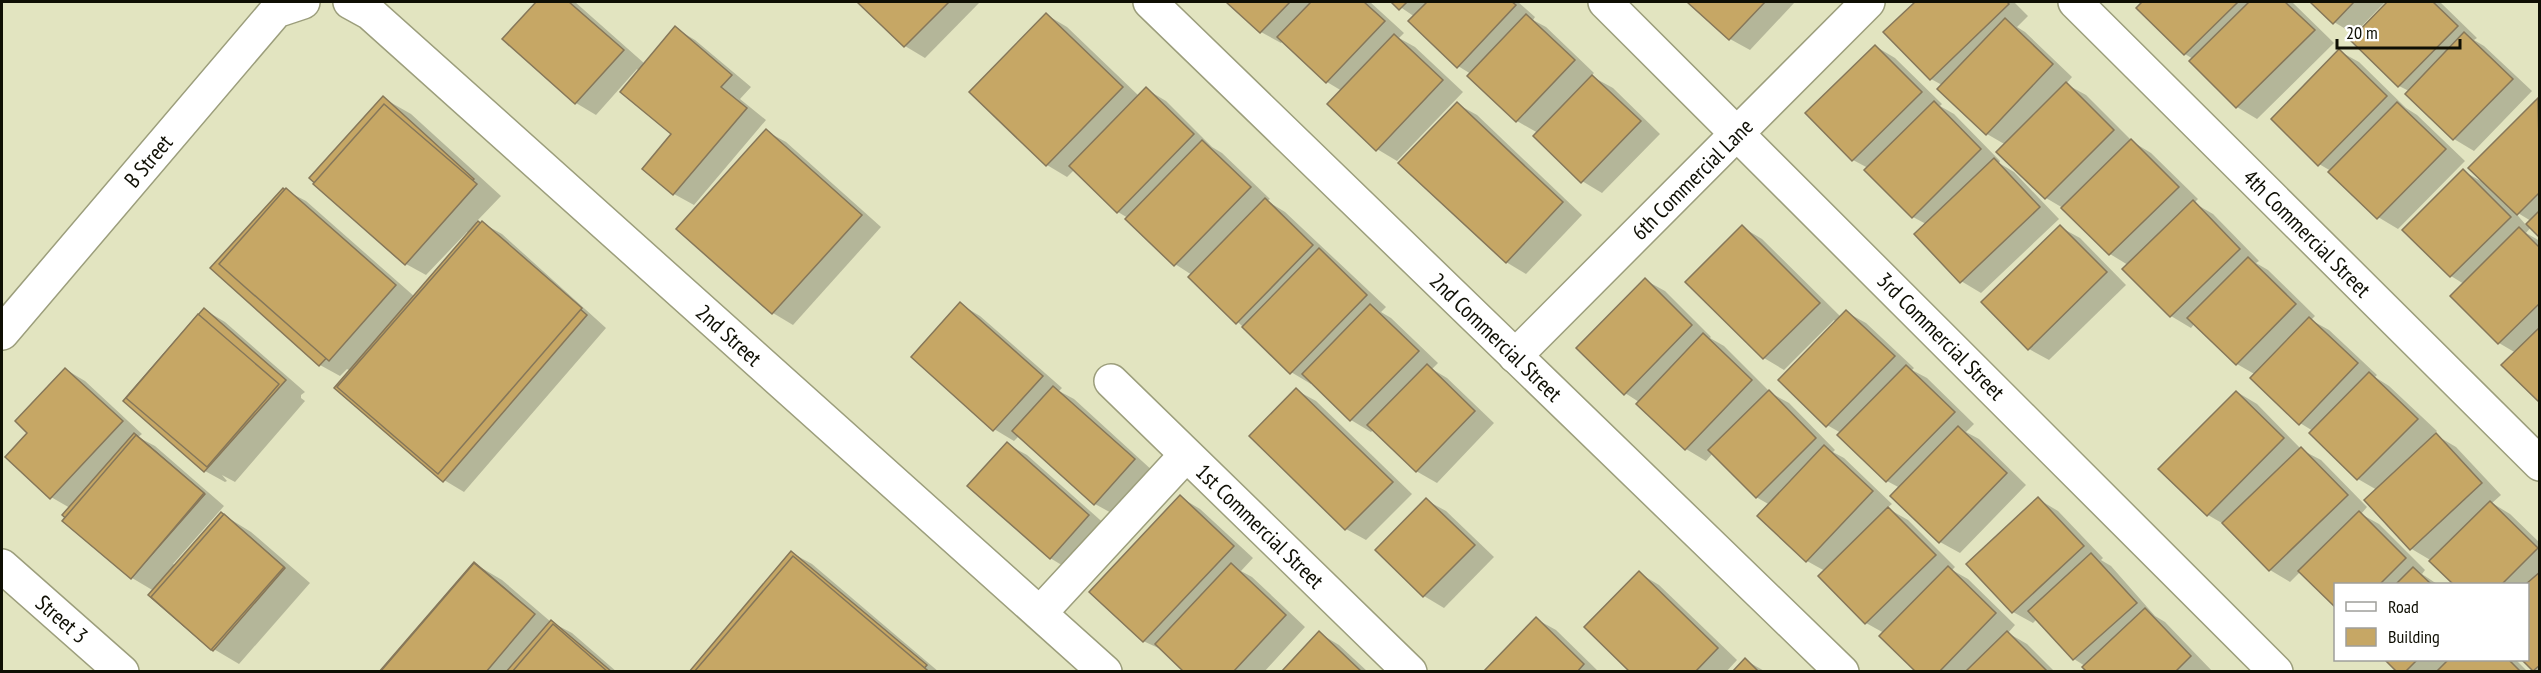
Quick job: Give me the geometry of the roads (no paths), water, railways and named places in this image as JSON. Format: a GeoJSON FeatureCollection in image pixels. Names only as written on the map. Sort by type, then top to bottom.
{"type":"FeatureCollection","features":[{"type":"Feature","properties":{"kind":"street","name":"B Street"},"geometry":{"type":"LineString","coordinates":[[2,333],[276,11],[303,2]]}},
{"type":"Feature","properties":{"kind":"street","name":"2nd Street"},"geometry":{"type":"LineString","coordinates":[[350,2],[369,13],[1105,672]]}},
{"type":"Feature","properties":{"kind":"street","name":"2nd Commercial Street"},"geometry":{"type":"LineString","coordinates":[[1150,2],[1842,672]]}},
{"type":"Feature","properties":{"kind":"street","name":"3rd Commercial Street"},"geometry":{"type":"LineString","coordinates":[[1605,2],[1738,132],[2276,672]]}},
{"type":"Feature","properties":{"kind":"street","name":"6th Commercial Lane"},"geometry":{"type":"LineString","coordinates":[[1515,356],[1868,2]]}},
{"type":"Feature","properties":{"kind":"street","name":"4th Commercial Street"},"geometry":{"type":"LineString","coordinates":[[2075,2],[2540,464]]}},
{"type":"Feature","properties":{"kind":"street","name":"1st Commercial Street"},"geometry":{"type":"LineString","coordinates":[[1111,381],[1410,672]]}},
{"type":"Feature","properties":{"kind":"street"},"geometry":{"type":"LineString","coordinates":[[1040,613],[1186,454]]}},
{"type":"Feature","properties":{"kind":"street","name":"Street 3"},"geometry":{"type":"LineString","coordinates":[[2,566],[122,672]]}}]}
